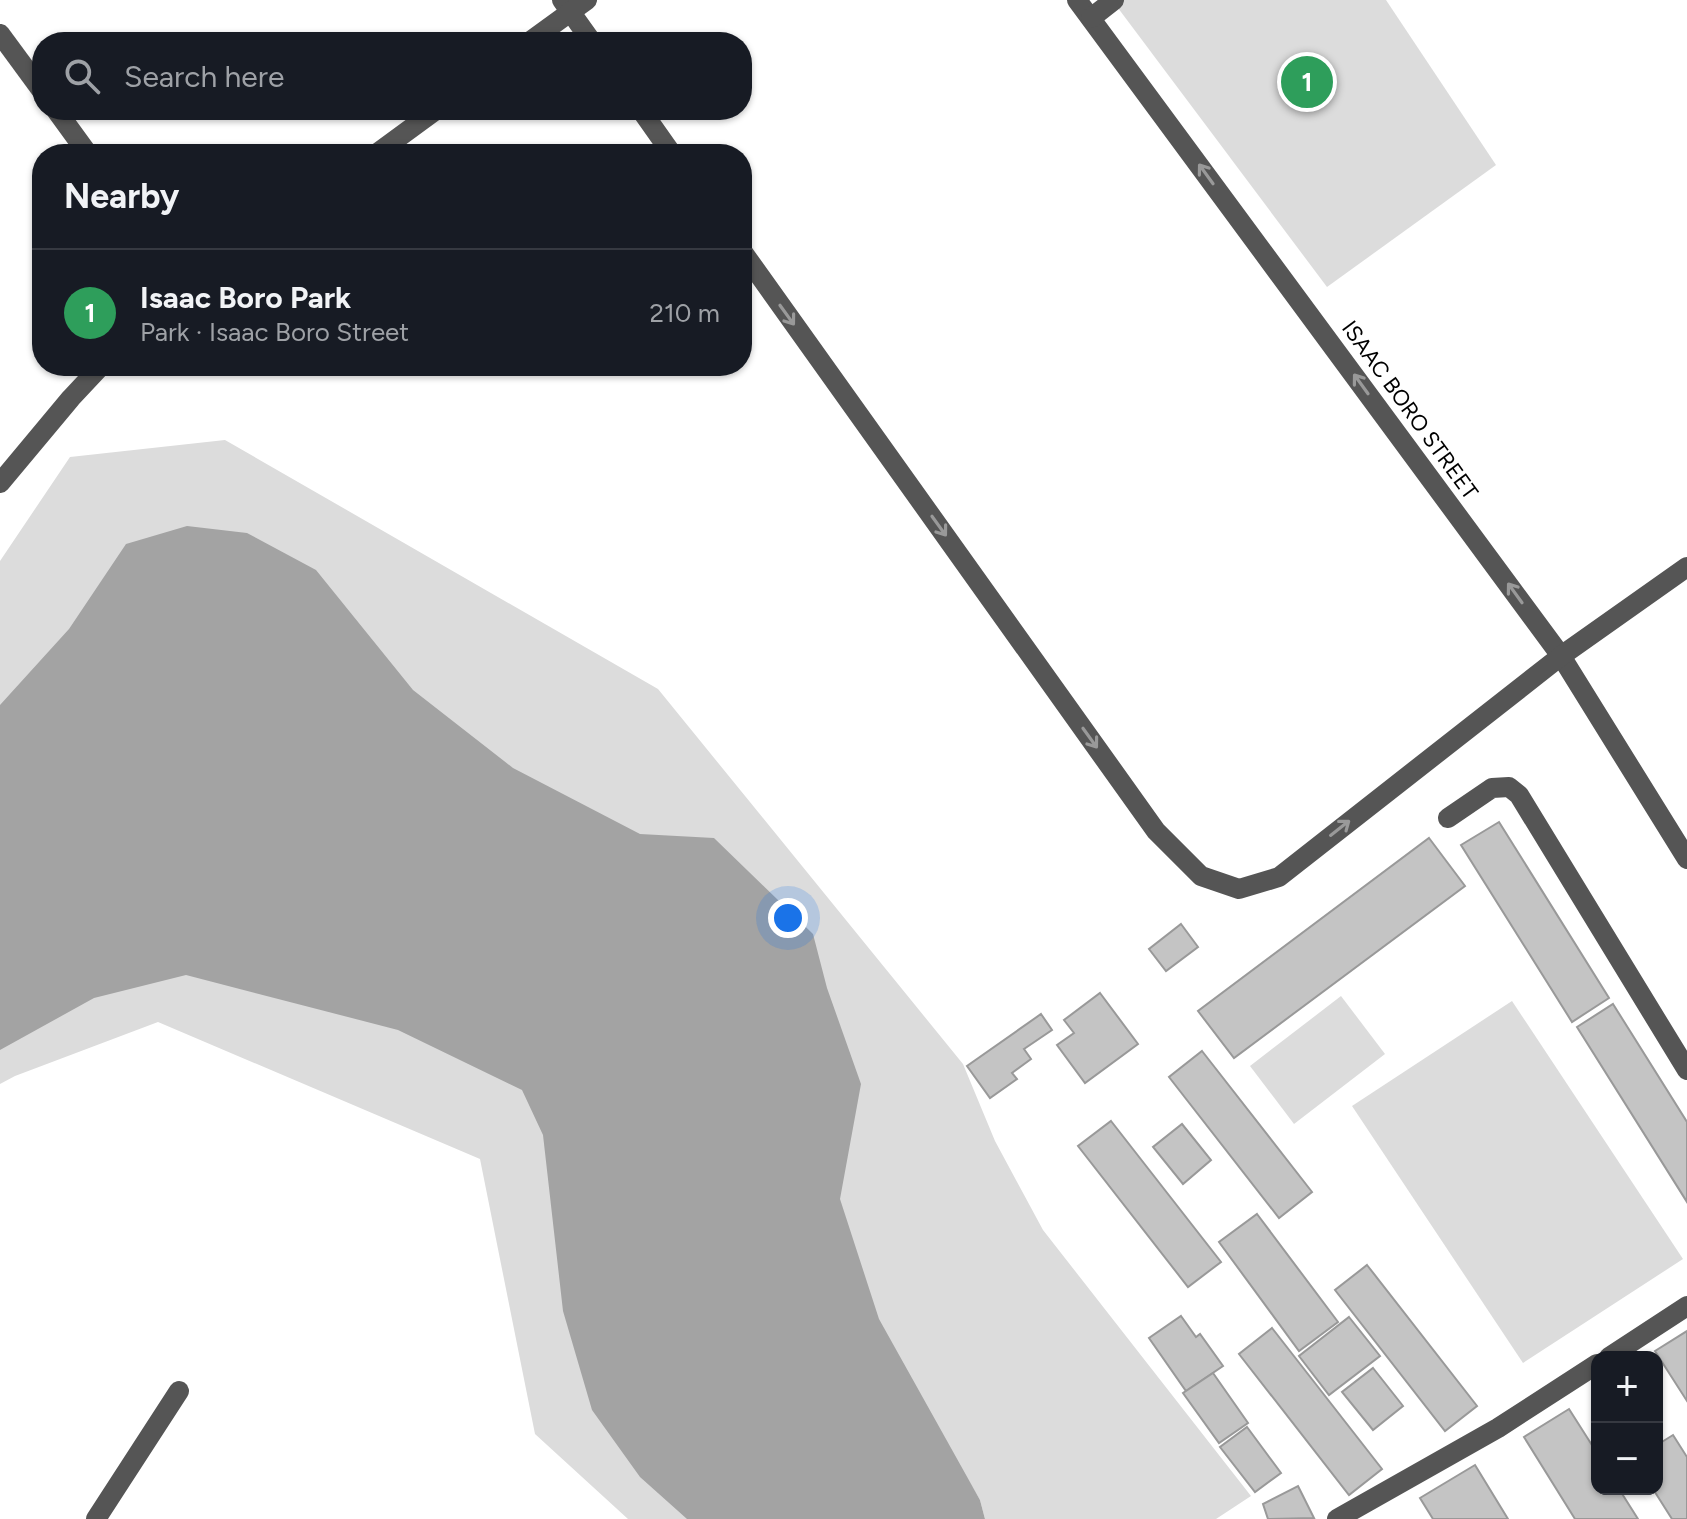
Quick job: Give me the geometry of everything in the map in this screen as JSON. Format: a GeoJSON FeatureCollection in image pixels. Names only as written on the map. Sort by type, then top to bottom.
{"type":"FeatureCollection","features":[{"type":"Feature","properties":{"kind":"street","name":"ISAAC BORO STREET"},"geometry":{"type":"LineString","coordinates":[[1077,0],[1561,656],[1687,859]]}},
{"type":"Feature","properties":{"kind":"street"},"geometry":{"type":"LineString","coordinates":[[1091,18],[1114,0]]}},
{"type":"Feature","properties":{"kind":"street"},"geometry":{"type":"LineString","coordinates":[[541,32],[573,4],[587,32]]}},
{"type":"Feature","properties":{"kind":"street"},"geometry":{"type":"LineString","coordinates":[[0,34],[32,77]]}},
{"type":"Feature","properties":{"kind":"street"},"geometry":{"type":"LineString","coordinates":[[63,120],[81,144]]}},
{"type":"Feature","properties":{"kind":"street"},"geometry":{"type":"LineString","coordinates":[[390,144],[422,120]]}},
{"type":"Feature","properties":{"kind":"street"},"geometry":{"type":"LineString","coordinates":[[648,120],[665,144]]}},
{"type":"Feature","properties":{"kind":"street"},"geometry":{"type":"LineString","coordinates":[[752,265],[1156,831],[1201,876],[1239,889],[1279,877],[1561,656],[1687,567]]}},
{"type":"Feature","properties":{"kind":"street"},"geometry":{"type":"LineString","coordinates":[[0,483],[92,376]]}},
{"type":"Feature","properties":{"kind":"street"},"geometry":{"type":"LineString","coordinates":[[1448,818],[1492,788],[1509,787],[1519,795],[1687,1070]]}},
{"type":"Feature","properties":{"kind":"street"},"geometry":{"type":"LineString","coordinates":[[1618,1351],[1687,1306]]}},
{"type":"Feature","properties":{"kind":"street"},"geometry":{"type":"LineString","coordinates":[[1337,1519],[1498,1428],[1591,1368]]}},
{"type":"Feature","properties":{"kind":"street"},"geometry":{"type":"LineString","coordinates":[[96,1519],[179,1391]]}},
{"type":"Feature","properties":{"kind":"shaded area"},"geometry":{"type":"Polygon","coordinates":[[[1112,0],[1386,0],[1496,165],[1327,287],[1112,0]]]}},
{"type":"Feature","properties":{"kind":"shaded area"},"geometry":{"type":"Polygon","coordinates":[[[225,440],[658,689],[963,1064],[995,1141],[1043,1230],[1251,1496],[1216,1519],[985,1519],[980,1500],[721,1063],[0,814],[0,561],[70,457],[225,440]]]}},
{"type":"Feature","properties":{"kind":"shaded area"},"geometry":{"type":"Polygon","coordinates":[[[187,526],[247,533],[316,570],[413,690],[513,768],[640,834],[714,838],[813,934],[827,988],[861,1084],[840,1199],[879,1319],[980,1500],[985,1519],[687,1519],[640,1477],[592,1410],[563,1311],[543,1135],[522,1090],[398,1030],[186,975],[94,998],[0,1050],[0,705],[69,629],[126,544],[187,526]]]}},
{"type":"Feature","properties":{"kind":"shaded area"},"geometry":{"type":"Polygon","coordinates":[[[299,802],[880,1519],[628,1519],[535,1434],[480,1159],[158,1022],[0,1084],[0,889],[299,802]]]}},
{"type":"Feature","properties":{"kind":"shaded area"},"geometry":{"type":"Polygon","coordinates":[[[1341,996],[1385,1054],[1294,1124],[1250,1066],[1341,996]]]}},
{"type":"Feature","properties":{"kind":"shaded area"},"geometry":{"type":"Polygon","coordinates":[[[1512,1001],[1683,1259],[1523,1363],[1352,1106],[1512,1001]]]}},
{"type":"Feature","properties":{"kind":"building"},"geometry":{"type":"Polygon","coordinates":[[[1499,822],[1609,998],[1572,1022],[1461,845],[1499,822]]]}},
{"type":"Feature","properties":{"kind":"building"},"geometry":{"type":"Polygon","coordinates":[[[1429,838],[1465,886],[1234,1058],[1198,1011],[1429,838]]]}},
{"type":"Feature","properties":{"kind":"building"},"geometry":{"type":"Polygon","coordinates":[[[1181,924],[1198,947],[1166,971],[1149,949],[1181,924]]]}},
{"type":"Feature","properties":{"kind":"building"},"geometry":{"type":"Polygon","coordinates":[[[1100,993],[1138,1044],[1085,1083],[1057,1045],[1074,1033],[1064,1020],[1100,993]]]}},
{"type":"Feature","properties":{"kind":"building"},"geometry":{"type":"Polygon","coordinates":[[[1613,1004],[1687,1122],[1687,1202],[1577,1027],[1613,1004]]]}},
{"type":"Feature","properties":{"kind":"building"},"geometry":{"type":"Polygon","coordinates":[[[1041,1014],[1052,1030],[1024,1049],[1031,1059],[1012,1073],[1017,1079],[990,1098],[967,1066],[1041,1014]]]}},
{"type":"Feature","properties":{"kind":"building"},"geometry":{"type":"Polygon","coordinates":[[[1202,1051],[1312,1192],[1279,1218],[1169,1077],[1202,1051]]]}},
{"type":"Feature","properties":{"kind":"building"},"geometry":{"type":"Polygon","coordinates":[[[1111,1121],[1221,1262],[1188,1287],[1078,1146],[1111,1121]]]}},
{"type":"Feature","properties":{"kind":"building"},"geometry":{"type":"Polygon","coordinates":[[[1182,1124],[1211,1160],[1183,1184],[1153,1147],[1182,1124]]]}},
{"type":"Feature","properties":{"kind":"building"},"geometry":{"type":"Polygon","coordinates":[[[1257,1214],[1338,1322],[1299,1351],[1219,1242],[1257,1214]]]}},
{"type":"Feature","properties":{"kind":"building"},"geometry":{"type":"Polygon","coordinates":[[[1367,1265],[1477,1406],[1445,1431],[1335,1290],[1367,1265]]]}},
{"type":"Feature","properties":{"kind":"building"},"geometry":{"type":"Polygon","coordinates":[[[1181,1316],[1196,1337],[1200,1334],[1223,1366],[1186,1391],[1149,1338],[1181,1316]]]}},
{"type":"Feature","properties":{"kind":"building"},"geometry":{"type":"Polygon","coordinates":[[[1349,1317],[1380,1356],[1329,1395],[1299,1356],[1349,1317]]]}},
{"type":"Feature","properties":{"kind":"building"},"geometry":{"type":"Polygon","coordinates":[[[1272,1328],[1382,1469],[1349,1495],[1239,1354],[1272,1328]]]}},
{"type":"Feature","properties":{"kind":"building"},"geometry":{"type":"Polygon","coordinates":[[[1687,1331],[1687,1401],[1663,1364],[1663,1351],[1655,1351],[1687,1331]]]}},
{"type":"Feature","properties":{"kind":"building"},"geometry":{"type":"Polygon","coordinates":[[[1373,1368],[1403,1406],[1373,1430],[1342,1392],[1373,1368]]]}},
{"type":"Feature","properties":{"kind":"building"},"geometry":{"type":"Polygon","coordinates":[[[1213,1373],[1248,1423],[1219,1443],[1183,1393],[1213,1373]]]}},
{"type":"Feature","properties":{"kind":"building"},"geometry":{"type":"Polygon","coordinates":[[[1569,1409],[1591,1444],[1591,1495],[1623,1495],[1638,1519],[1575,1519],[1524,1437],[1569,1409]]]}},
{"type":"Feature","properties":{"kind":"building"},"geometry":{"type":"Polygon","coordinates":[[[1247,1427],[1281,1473],[1255,1492],[1220,1447],[1247,1427]]]}},
{"type":"Feature","properties":{"kind":"building"},"geometry":{"type":"Polygon","coordinates":[[[1673,1435],[1687,1457],[1687,1519],[1672,1519],[1657,1495],[1663,1495],[1663,1441],[1673,1435]]]}},
{"type":"Feature","properties":{"kind":"building"},"geometry":{"type":"Polygon","coordinates":[[[1475,1465],[1508,1519],[1433,1519],[1420,1498],[1475,1465]]]}},
{"type":"Feature","properties":{"kind":"building"},"geometry":{"type":"Polygon","coordinates":[[[1298,1486],[1314,1518],[1268,1519],[1263,1504],[1298,1486]]]}},
{"type":"Feature","properties":{"kind":"place","name":"Isaac Boro Park"},"geometry":{"type":"Point","coordinates":[1307,82]}}]}
